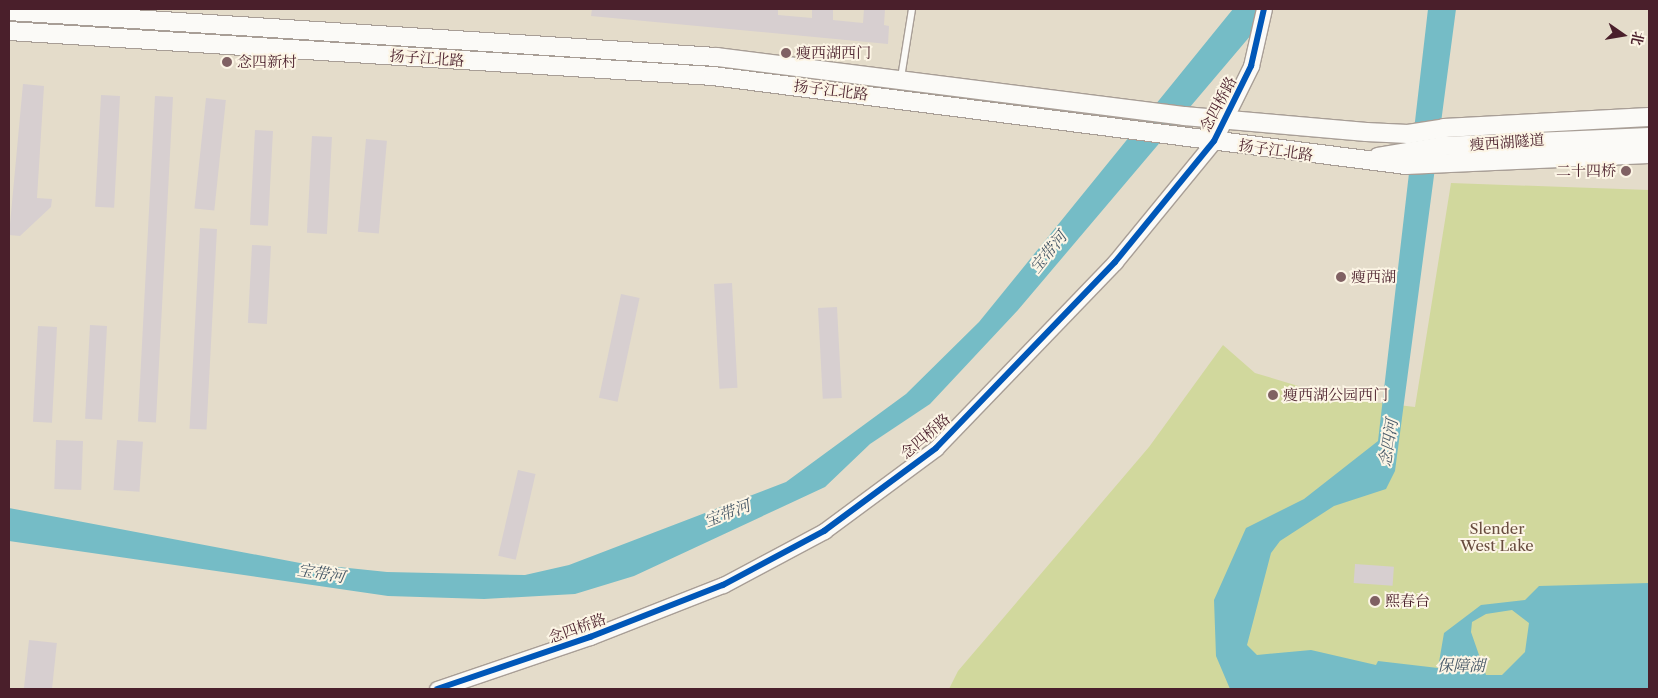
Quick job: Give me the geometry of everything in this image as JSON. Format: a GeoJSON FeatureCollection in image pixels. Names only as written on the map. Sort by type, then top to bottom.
{"type":"FeatureCollection","features":[{"type":"Feature","properties":{"kind":"main road","name":"扬子江北路"},"geometry":{"type":"LineString","coordinates":[[9,11],[73,12],[717,57],[901,78],[1184,116],[1229,117],[1407,150],[1444,154],[1649,154]]}},
{"type":"Feature","properties":{"kind":"main road","name":"扬子江北路"},"geometry":{"type":"LineString","coordinates":[[9,31],[713,76],[1168,138],[1214,141],[1366,159],[1407,150],[1444,128],[1649,117]]}},
{"type":"Feature","properties":{"kind":"main road","name":"瘦西湖隧道"},"geometry":{"type":"LineString","coordinates":[[1444,154],[1649,137]]}},
{"type":"Feature","properties":{"kind":"street","name":"念四桥路"},"geometry":{"type":"LineString","coordinates":[[437,689],[590,637],[723,585],[824,531],[936,448],[1115,262],[1214,141],[1229,117],[1251,66],[1264,9]]}},
{"type":"Feature","properties":{"kind":"lane"},"geometry":{"type":"LineString","coordinates":[[901,78],[912,9]]}},
{"type":"Feature","properties":{"kind":"green space","name":"Slender West Lake"},"geometry":{"type":"Polygon","coordinates":[[[1451,183],[1649,190],[1649,689],[949,689],[958,671],[1149,447],[1223,345],[1255,373],[1338,398],[1415,407],[1451,183]]]}},
{"type":"Feature","properties":{"kind":"water","name":"宝带河"},"geometry":{"type":"Polygon","coordinates":[[[1233,9],[1273,9],[1018,310],[930,404],[870,444],[825,487],[634,576],[575,594],[484,599],[388,596],[9,541],[9,508],[300,563],[387,572],[525,575],[569,565],[786,482],[906,394],[979,322],[1233,9]]]}},
{"type":"Feature","properties":{"kind":"water"},"geometry":{"type":"Polygon","coordinates":[[[1428,9],[1456,9],[1395,471],[1386,489],[1334,506],[1280,541],[1271,553],[1247,645],[1257,655],[1311,650],[1376,665],[1378,661],[1438,668],[1444,633],[1481,605],[1525,600],[1539,586],[1649,583],[1649,689],[1230,689],[1216,656],[1214,600],[1246,528],[1304,499],[1378,441],[1428,9]],[[1512,610],[1486,614],[1472,622],[1471,632],[1486,675],[1502,675],[1525,652],[1529,623],[1512,610]]]}},
{"type":"Feature","properties":{"kind":"building"},"geometry":{"type":"Polygon","coordinates":[[[592,9],[778,9],[778,15],[812,18],[812,9],[833,9],[833,20],[863,23],[864,9],[885,9],[884,25],[889,26],[888,44],[591,16],[592,9]]]}},
{"type":"Feature","properties":{"kind":"building"},"geometry":{"type":"Polygon","coordinates":[[[23,84],[44,86],[37,198],[52,199],[51,207],[20,236],[9,235],[23,84]]]}},
{"type":"Feature","properties":{"kind":"building"},"geometry":{"type":"Polygon","coordinates":[[[101,95],[120,96],[114,208],[95,207],[101,95]]]}},
{"type":"Feature","properties":{"kind":"building"},"geometry":{"type":"Polygon","coordinates":[[[155,96],[173,97],[156,422],[138,422],[155,96]]]}},
{"type":"Feature","properties":{"kind":"building"},"geometry":{"type":"Polygon","coordinates":[[[206,98],[226,100],[214,210],[194,208],[206,98]]]}},
{"type":"Feature","properties":{"kind":"building"},"geometry":{"type":"Polygon","coordinates":[[[255,130],[273,131],[268,226],[250,225],[255,130]]]}},
{"type":"Feature","properties":{"kind":"building"},"geometry":{"type":"Polygon","coordinates":[[[312,136],[332,137],[327,234],[307,233],[312,136]]]}},
{"type":"Feature","properties":{"kind":"building"},"geometry":{"type":"Polygon","coordinates":[[[366,139],[387,141],[379,233],[358,232],[366,139]]]}},
{"type":"Feature","properties":{"kind":"building"},"geometry":{"type":"Polygon","coordinates":[[[200,228],[217,229],[206,430],[189,429],[200,228]]]}},
{"type":"Feature","properties":{"kind":"building"},"geometry":{"type":"Polygon","coordinates":[[[252,245],[271,246],[267,324],[248,323],[252,245]]]}},
{"type":"Feature","properties":{"kind":"building"},"geometry":{"type":"Polygon","coordinates":[[[732,283],[737,388],[720,389],[714,284],[732,283]]]}},
{"type":"Feature","properties":{"kind":"building"},"geometry":{"type":"Polygon","coordinates":[[[621,294],[640,298],[618,402],[599,398],[621,294]]]}},
{"type":"Feature","properties":{"kind":"building"},"geometry":{"type":"Polygon","coordinates":[[[837,307],[842,398],[823,399],[818,308],[837,307]]]}},
{"type":"Feature","properties":{"kind":"building"},"geometry":{"type":"Polygon","coordinates":[[[90,325],[107,326],[102,420],[85,419],[90,325]]]}},
{"type":"Feature","properties":{"kind":"building"},"geometry":{"type":"Polygon","coordinates":[[[38,326],[57,327],[52,423],[33,422],[38,326]]]}},
{"type":"Feature","properties":{"kind":"building"},"geometry":{"type":"Polygon","coordinates":[[[56,440],[83,441],[81,490],[54,489],[56,440]]]}},
{"type":"Feature","properties":{"kind":"building"},"geometry":{"type":"Polygon","coordinates":[[[117,440],[143,442],[139,492],[114,490],[117,440]]]}},
{"type":"Feature","properties":{"kind":"building"},"geometry":{"type":"Polygon","coordinates":[[[518,470],[536,474],[516,560],[498,556],[518,470]]]}},
{"type":"Feature","properties":{"kind":"building"},"geometry":{"type":"Polygon","coordinates":[[[1355,564],[1394,567],[1393,586],[1354,583],[1355,564]]]}},
{"type":"Feature","properties":{"kind":"building"},"geometry":{"type":"Polygon","coordinates":[[[29,640],[57,643],[52,689],[24,689],[29,640]]]}},
{"type":"Feature","properties":{"kind":"cycle path"},"geometry":{"type":"LineString","coordinates":[[437,689],[590,637],[723,585],[824,531],[936,448],[1115,262],[1214,141],[1251,66],[1264,9]]}},
{"type":"Feature","properties":{"kind":"place","name":"瘦西湖西门"},"geometry":{"type":"Point","coordinates":[786,53]}},
{"type":"Feature","properties":{"kind":"place","name":"念四新村"},"geometry":{"type":"Point","coordinates":[227,62]}},
{"type":"Feature","properties":{"kind":"place","name":"二十四桥"},"geometry":{"type":"Point","coordinates":[1626,171]}},
{"type":"Feature","properties":{"kind":"place","name":"瘦西湖"},"geometry":{"type":"Point","coordinates":[1341,277]}},
{"type":"Feature","properties":{"kind":"place","name":"瘦西湖公园西门"},"geometry":{"type":"Point","coordinates":[1273,395]}},
{"type":"Feature","properties":{"kind":"place","name":"熙春台"},"geometry":{"type":"Point","coordinates":[1375,601]}},
{"type":"Feature","properties":{"kind":"water label","name":"念四河"},"geometry":{"type":"Point","coordinates":[1388,443]}},
{"type":"Feature","properties":{"kind":"water label","name":"保障湖"},"geometry":{"type":"Point","coordinates":[1461,665]}}]}
